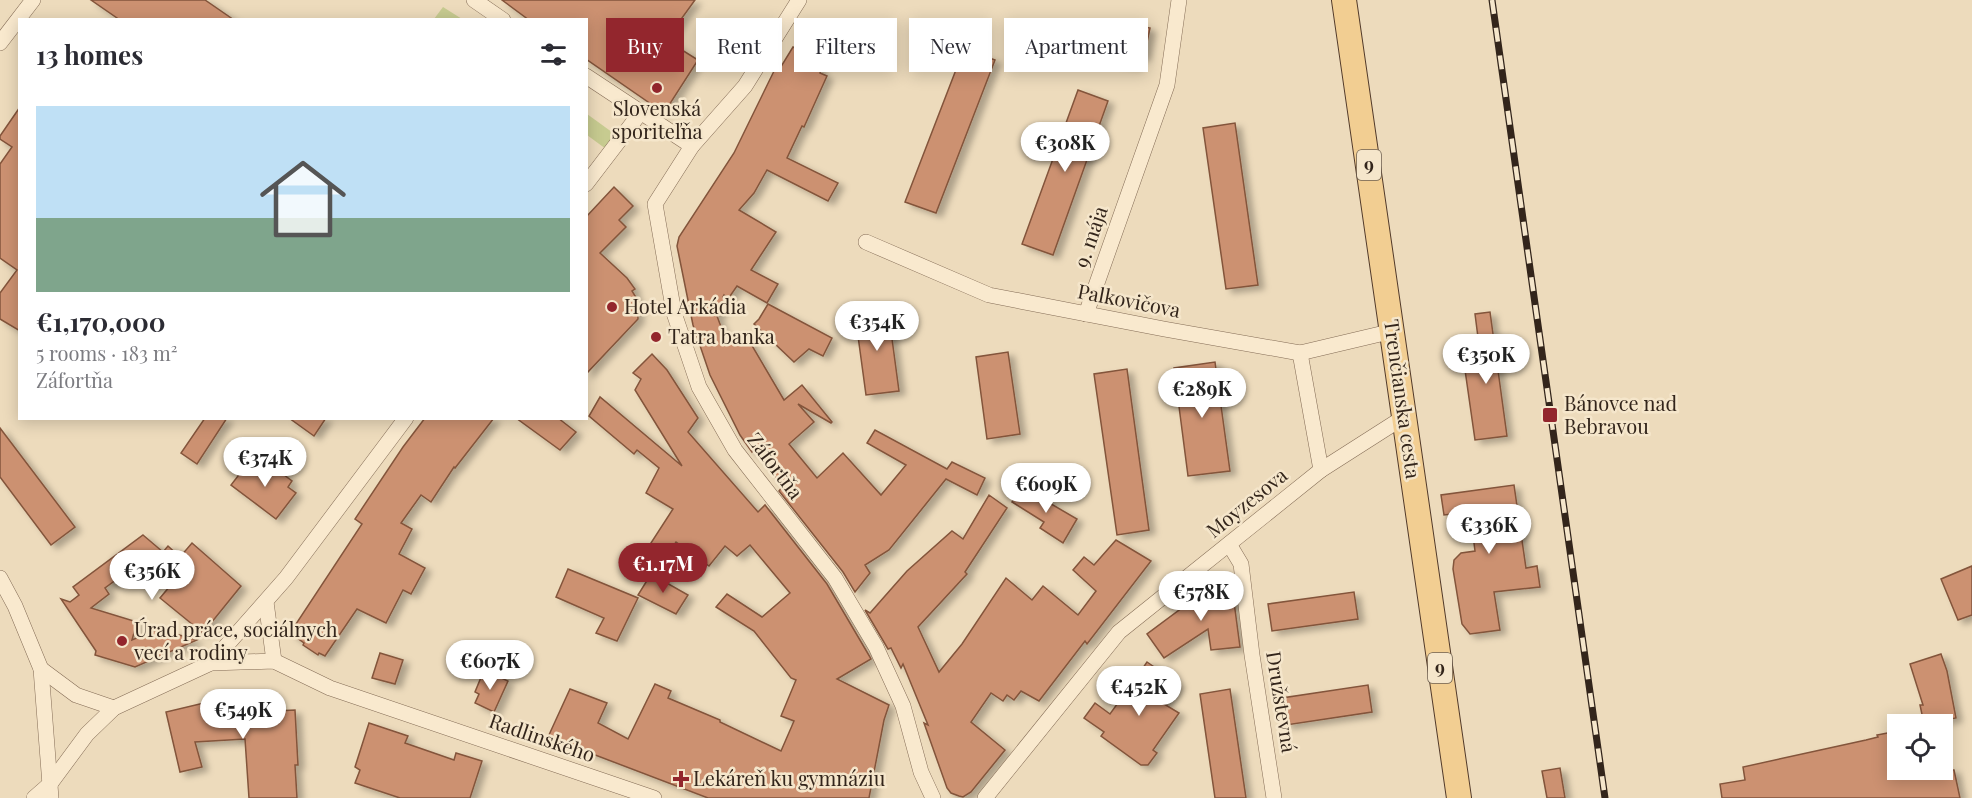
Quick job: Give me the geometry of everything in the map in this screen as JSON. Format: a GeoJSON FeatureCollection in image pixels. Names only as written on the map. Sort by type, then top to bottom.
{"type":"FeatureCollection","features":[{"type":"Feature","properties":{"kind":"main road","name":"Trenčianska cesta"},"geometry":{"type":"LineString","coordinates":[[1344,0],[1459,798]]}},
{"type":"Feature","properties":{"kind":"street"},"geometry":{"type":"LineString","coordinates":[[19,18],[33,0]]}},
{"type":"Feature","properties":{"kind":"street"},"geometry":{"type":"LineString","coordinates":[[474,0],[500,18]]}},
{"type":"Feature","properties":{"kind":"street","name":"Záfortňa"},"geometry":{"type":"LineString","coordinates":[[799,0],[745,86],[693,146],[655,204],[675,313],[699,387],[735,450],[835,578],[876,647],[903,706],[921,772],[933,798]]}},
{"type":"Feature","properties":{"kind":"street","name":"9. mája"},"geometry":{"type":"LineString","coordinates":[[1086,314],[1167,85],[1179,0]]}},
{"type":"Feature","properties":{"kind":"street"},"geometry":{"type":"LineString","coordinates":[[0,43],[18,20]]}},
{"type":"Feature","properties":{"kind":"street"},"geometry":{"type":"LineString","coordinates":[[588,77],[693,146]]}},
{"type":"Feature","properties":{"kind":"street"},"geometry":{"type":"LineString","coordinates":[[588,181],[641,112]]}},
{"type":"Feature","properties":{"kind":"street","name":"Palkovičova"},"geometry":{"type":"LineString","coordinates":[[866,242],[989,294],[1300,353],[1393,331]]}},
{"type":"Feature","properties":{"kind":"street"},"geometry":{"type":"LineString","coordinates":[[1300,353],[1321,470]]}},
{"type":"Feature","properties":{"kind":"street","name":"Moyzesova"},"geometry":{"type":"LineString","coordinates":[[985,798],[1119,632],[1321,470],[1404,417]]}},
{"type":"Feature","properties":{"kind":"street"},"geometry":{"type":"LineString","coordinates":[[211,663],[286,578],[404,420]]}},
{"type":"Feature","properties":{"kind":"street","name":"Družstevná"},"geometry":{"type":"LineString","coordinates":[[1229,544],[1241,564],[1252,655],[1274,798]]}},
{"type":"Feature","properties":{"kind":"street"},"geometry":{"type":"LineString","coordinates":[[0,578],[15,606],[41,669],[51,791]]}},
{"type":"Feature","properties":{"kind":"street"},"geometry":{"type":"LineString","coordinates":[[266,602],[274,661]]}},
{"type":"Feature","properties":{"kind":"street","name":"Radlinského"},"geometry":{"type":"LineString","coordinates":[[34,798],[51,791],[87,734],[114,708],[211,663],[274,661],[330,688],[654,798]]}},
{"type":"Feature","properties":{"kind":"street"},"geometry":{"type":"LineString","coordinates":[[41,669],[76,695],[114,708]]}},
{"type":"Feature","properties":{"kind":"green space"},"geometry":{"type":"Polygon","coordinates":[[[443,7],[460,18],[435,18],[443,7]]]}},
{"type":"Feature","properties":{"kind":"green space"},"geometry":{"type":"Polygon","coordinates":[[[588,115],[616,135],[606,149],[588,136],[588,115]]]}},
{"type":"Feature","properties":{"kind":"building"},"geometry":{"type":"Polygon","coordinates":[[[91,0],[205,0],[231,18],[117,18],[91,0]]]}},
{"type":"Feature","properties":{"kind":"building"},"geometry":{"type":"Polygon","coordinates":[[[502,0],[695,0],[682,18],[606,18],[606,72],[684,72],[684,51],[696,59],[696,63],[664,113],[588,60],[588,18],[526,18],[502,0]]]}},
{"type":"Feature","properties":{"kind":"building"},"geometry":{"type":"Polygon","coordinates":[[[793,47],[794,72],[820,72],[827,76],[787,158],[838,183],[828,201],[767,170],[754,193],[739,210],[776,232],[751,270],[778,284],[767,303],[737,286],[728,299],[724,295],[726,303],[717,316],[726,340],[744,332],[784,400],[802,385],[832,422],[798,404],[814,422],[789,444],[817,478],[843,453],[881,495],[906,465],[867,443],[875,430],[947,469],[952,462],[985,478],[977,495],[946,479],[889,550],[865,565],[870,573],[855,592],[843,572],[779,491],[783,486],[740,435],[710,375],[693,325],[677,246],[679,237],[734,153],[774,72],[782,72],[782,65],[793,47]]]}},
{"type":"Feature","properties":{"kind":"building"},"geometry":{"type":"Polygon","coordinates":[[[955,72],[990,72],[936,213],[905,202],[955,72]]]}},
{"type":"Feature","properties":{"kind":"building"},"geometry":{"type":"Polygon","coordinates":[[[1078,90],[1108,101],[1053,255],[1022,244],[1078,90]]]}},
{"type":"Feature","properties":{"kind":"building"},"geometry":{"type":"Polygon","coordinates":[[[18,110],[18,330],[0,319],[0,293],[17,270],[0,258],[0,164],[12,147],[0,139],[18,110]]]}},
{"type":"Feature","properties":{"kind":"building"},"geometry":{"type":"Polygon","coordinates":[[[1235,123],[1258,285],[1226,289],[1203,128],[1235,123]]]}},
{"type":"Feature","properties":{"kind":"building","name":"Hotel Arkádia"},"geometry":{"type":"Polygon","coordinates":[[[614,187],[633,206],[619,220],[626,227],[600,253],[627,278],[635,289],[632,291],[637,299],[638,319],[588,372],[588,215],[614,187]]]}},
{"type":"Feature","properties":{"kind":"building"},"geometry":{"type":"Polygon","coordinates":[[[768,304],[832,338],[823,356],[809,349],[794,362],[754,324],[768,304]]]}},
{"type":"Feature","properties":{"kind":"building"},"geometry":{"type":"Polygon","coordinates":[[[888,309],[899,391],[866,395],[855,314],[888,309]]]}},
{"type":"Feature","properties":{"kind":"building","name":"Bánovce nad Bebravou"},"geometry":{"type":"Polygon","coordinates":[[[1490,312],[1507,436],[1475,440],[1464,363],[1481,361],[1475,314],[1490,312]]]}},
{"type":"Feature","properties":{"kind":"building"},"geometry":{"type":"Polygon","coordinates":[[[1008,352],[1020,434],[987,439],[976,357],[1008,352]]]}},
{"type":"Feature","properties":{"kind":"building"},"geometry":{"type":"Polygon","coordinates":[[[652,354],[667,370],[698,418],[688,432],[758,512],[765,505],[827,584],[871,659],[837,679],[889,705],[869,798],[708,798],[548,737],[570,689],[607,703],[598,723],[628,739],[655,684],[671,691],[668,698],[720,720],[781,751],[794,721],[781,716],[796,680],[791,678],[754,631],[716,607],[727,594],[762,617],[790,593],[750,545],[737,556],[725,546],[709,566],[676,542],[655,574],[638,563],[673,509],[646,493],[659,468],[637,450],[634,454],[589,416],[600,397],[682,466],[635,390],[641,379],[633,373],[652,354]]]}},
{"type":"Feature","properties":{"kind":"building"},"geometry":{"type":"Polygon","coordinates":[[[1215,362],[1230,471],[1188,476],[1174,368],[1215,362]]]}},
{"type":"Feature","properties":{"kind":"building"},"geometry":{"type":"Polygon","coordinates":[[[1127,369],[1149,530],[1117,535],[1094,374],[1127,369]]]}},
{"type":"Feature","properties":{"kind":"building"},"geometry":{"type":"Polygon","coordinates":[[[204,420],[226,420],[197,464],[181,453],[204,420]]]}},
{"type":"Feature","properties":{"kind":"building"},"geometry":{"type":"Polygon","coordinates":[[[292,420],[325,420],[314,436],[292,420]]]}},
{"type":"Feature","properties":{"kind":"building"},"geometry":{"type":"Polygon","coordinates":[[[423,420],[492,420],[454,467],[431,502],[421,495],[401,523],[412,529],[399,554],[425,568],[411,594],[403,590],[386,623],[357,609],[325,656],[319,653],[318,655],[290,633],[362,524],[355,519],[423,420]]]}},
{"type":"Feature","properties":{"kind":"building"},"geometry":{"type":"Polygon","coordinates":[[[519,420],[561,420],[576,432],[560,450],[519,420]]]}},
{"type":"Feature","properties":{"kind":"building"},"geometry":{"type":"Polygon","coordinates":[[[0,428],[75,527],[51,545],[0,477],[0,428]]]}},
{"type":"Feature","properties":{"kind":"building"},"geometry":{"type":"Polygon","coordinates":[[[251,459],[267,471],[271,465],[292,481],[288,487],[296,493],[276,519],[231,485],[251,459]]]}},
{"type":"Feature","properties":{"kind":"building"},"geometry":{"type":"Polygon","coordinates":[[[1514,485],[1526,568],[1537,566],[1540,587],[1494,592],[1500,630],[1470,634],[1462,624],[1453,569],[1454,560],[1461,553],[1475,551],[1470,512],[1444,515],[1441,495],[1514,485]]]}},
{"type":"Feature","properties":{"kind":"building"},"geometry":{"type":"Polygon","coordinates":[[[1022,487],[1077,519],[1063,543],[1040,528],[1044,522],[1012,502],[1022,487]]]}},
{"type":"Feature","properties":{"kind":"building"},"geometry":{"type":"Polygon","coordinates":[[[989,495],[1007,508],[965,572],[967,574],[918,627],[939,672],[962,644],[1006,578],[1032,600],[1043,586],[1078,615],[1096,591],[1073,570],[1084,557],[1094,565],[1116,540],[1151,561],[1087,644],[1085,641],[1039,701],[1021,691],[1014,700],[1007,695],[1003,701],[991,693],[971,722],[1005,750],[971,792],[963,797],[951,793],[947,788],[924,723],[928,725],[903,664],[901,668],[891,648],[888,649],[865,610],[870,613],[907,571],[952,531],[963,539],[989,495]]]}},
{"type":"Feature","properties":{"kind":"building"},"geometry":{"type":"Polygon","coordinates":[[[143,535],[163,552],[168,546],[180,557],[192,543],[241,586],[203,633],[160,598],[170,586],[142,561],[105,588],[109,594],[91,608],[137,622],[132,640],[158,629],[197,640],[135,667],[95,655],[96,651],[61,599],[70,602],[79,595],[73,587],[143,535]]]}},
{"type":"Feature","properties":{"kind":"building"},"geometry":{"type":"Polygon","coordinates":[[[1972,566],[1972,615],[1958,620],[1941,579],[1972,566]]]}},
{"type":"Feature","properties":{"kind":"building"},"geometry":{"type":"Polygon","coordinates":[[[568,569],[638,598],[617,641],[596,633],[604,618],[556,597],[568,569]]]}},
{"type":"Feature","properties":{"kind":"building"},"geometry":{"type":"Polygon","coordinates":[[[651,574],[688,595],[676,614],[638,595],[651,574]]]}},
{"type":"Feature","properties":{"kind":"building"},"geometry":{"type":"Polygon","coordinates":[[[1221,579],[1232,587],[1240,647],[1211,650],[1208,629],[1164,658],[1147,634],[1221,579]]]}},
{"type":"Feature","properties":{"kind":"building"},"geometry":{"type":"Polygon","coordinates":[[[1354,592],[1358,619],[1272,631],[1268,604],[1354,592]]]}},
{"type":"Feature","properties":{"kind":"building"},"geometry":{"type":"Polygon","coordinates":[[[380,653],[403,660],[395,684],[372,678],[380,653]]]}},
{"type":"Feature","properties":{"kind":"building"},"geometry":{"type":"Polygon","coordinates":[[[1941,654],[1947,671],[1956,718],[1953,719],[1953,714],[1922,714],[1920,705],[1923,705],[1910,664],[1941,654]]]}},
{"type":"Feature","properties":{"kind":"building"},"geometry":{"type":"Polygon","coordinates":[[[1147,662],[1179,684],[1164,704],[1179,713],[1153,750],[1157,753],[1148,765],[1141,765],[1101,736],[1104,732],[1084,718],[1095,703],[1110,714],[1120,700],[1124,702],[1142,678],[1138,675],[1147,662]]]}},
{"type":"Feature","properties":{"kind":"building"},"geometry":{"type":"Polygon","coordinates":[[[484,670],[508,681],[494,712],[475,703],[479,694],[475,692],[484,670]]]}},
{"type":"Feature","properties":{"kind":"building"},"geometry":{"type":"Polygon","coordinates":[[[1368,685],[1372,712],[1286,725],[1282,698],[1368,685]]]}},
{"type":"Feature","properties":{"kind":"building"},"geometry":{"type":"Polygon","coordinates":[[[1230,689],[1246,798],[1215,798],[1200,694],[1230,689]]]}},
{"type":"Feature","properties":{"kind":"building"},"geometry":{"type":"Polygon","coordinates":[[[274,697],[275,711],[295,710],[297,798],[249,798],[245,739],[195,742],[202,767],[180,772],[166,712],[225,698],[274,697]]]}},
{"type":"Feature","properties":{"kind":"building"},"geometry":{"type":"Polygon","coordinates":[[[369,723],[408,736],[405,743],[454,760],[456,753],[482,761],[470,798],[400,798],[355,783],[360,770],[355,767],[369,723]]]}},
{"type":"Feature","properties":{"kind":"building"},"geometry":{"type":"Polygon","coordinates":[[[1887,733],[1887,780],[1953,780],[1954,770],[1960,798],[1722,798],[1720,784],[1745,780],[1743,767],[1866,740],[1878,737],[1877,735],[1887,733]]]}},
{"type":"Feature","properties":{"kind":"building"},"geometry":{"type":"Polygon","coordinates":[[[1560,768],[1565,798],[1547,798],[1542,771],[1560,768]]]}},
{"type":"Feature","properties":{"kind":"railway"},"geometry":{"type":"LineString","coordinates":[[1492,0],[1605,798]]}},
{"type":"Feature","properties":{"kind":"place","name":"Slovenská sporiteľňa"},"geometry":{"type":"Point","coordinates":[657,88]}},
{"type":"Feature","properties":{"kind":"place","name":"Hotel Arkádia"},"geometry":{"type":"Point","coordinates":[612,307]}},
{"type":"Feature","properties":{"kind":"place","name":"Tatra banka"},"geometry":{"type":"Point","coordinates":[656,337]}},
{"type":"Feature","properties":{"kind":"place","name":"Bánovce nad Bebravou"},"geometry":{"type":"Point","coordinates":[1550,415]}},
{"type":"Feature","properties":{"kind":"place","name":"Úrad práce, sociálnych vecí a rodiny"},"geometry":{"type":"Point","coordinates":[122,641]}},
{"type":"Feature","properties":{"kind":"place","name":"Lekáreň ku gymnáziu"},"geometry":{"type":"Point","coordinates":[681,779]}}]}
